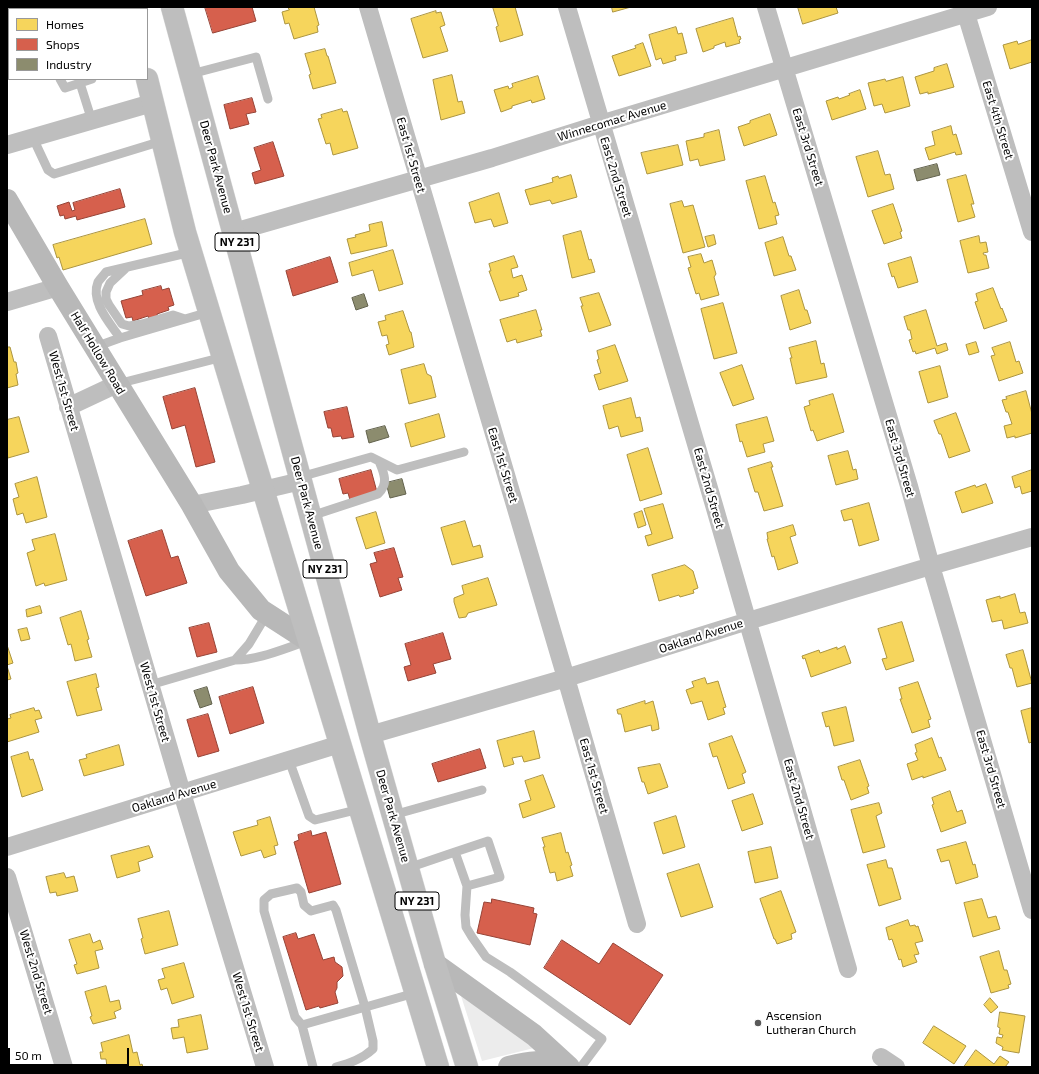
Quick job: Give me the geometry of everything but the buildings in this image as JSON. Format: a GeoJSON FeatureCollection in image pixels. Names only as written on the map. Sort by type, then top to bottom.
{"type":"FeatureCollection","features":[{"type":"Feature","properties":{"kind":"main road","name":"Deer Park Avenue"},"geometry":{"type":"LineString","coordinates":[[172,7],[370,735],[435,964],[467,1067]]}},
{"type":"Feature","properties":{"kind":"main road","name":"NY 231"},"geometry":{"type":"LineString","coordinates":[[147,80],[162,141],[209,312],[438,1067]]}},
{"type":"Feature","properties":{"kind":"street","name":"East 1st Street"},"geometry":{"type":"LineString","coordinates":[[368,7],[637,924]]}},
{"type":"Feature","properties":{"kind":"street","name":"East 2nd Street"},"geometry":{"type":"LineString","coordinates":[[567,7],[600,124],[748,621],[848,969]]}},
{"type":"Feature","properties":{"kind":"street","name":"East 3rd Street"},"geometry":{"type":"LineString","coordinates":[[766,7],[909,486],[1032,910]]}},
{"type":"Feature","properties":{"kind":"street","name":"Winnecomac Avenue"},"geometry":{"type":"LineString","coordinates":[[234,232],[492,158],[784,69],[965,10],[988,7]]}},
{"type":"Feature","properties":{"kind":"street","name":"East 4th Street"},"geometry":{"type":"LineString","coordinates":[[965,10],[1032,232]]}},
{"type":"Feature","properties":{"kind":"street"},"geometry":{"type":"LineString","coordinates":[[7,145],[152,103]]}},
{"type":"Feature","properties":{"kind":"street","name":"Half Hollow Road"},"geometry":{"type":"LineString","coordinates":[[7,200],[58,288],[192,505],[229,571],[260,610],[309,641]]}},
{"type":"Feature","properties":{"kind":"street"},"geometry":{"type":"LineString","coordinates":[[7,302],[58,288]]}},
{"type":"Feature","properties":{"kind":"street","name":"West 1st Street"},"geometry":{"type":"LineString","coordinates":[[48,336],[182,793],[265,1067]]}},
{"type":"Feature","properties":{"kind":"street"},"geometry":{"type":"LineString","coordinates":[[68,407],[117,384]]}},
{"type":"Feature","properties":{"kind":"street"},"geometry":{"type":"LineString","coordinates":[[192,505],[263,490],[301,479]]}},
{"type":"Feature","properties":{"kind":"street","name":"Oakland Avenue"},"geometry":{"type":"LineString","coordinates":[[370,735],[566,678],[748,621],[1032,537]]}},
{"type":"Feature","properties":{"kind":"street","name":"Oakland Avenue"},"geometry":{"type":"LineString","coordinates":[[7,846],[340,744]]}},
{"type":"Feature","properties":{"kind":"street","name":"West 2nd Street"},"geometry":{"type":"LineString","coordinates":[[7,877],[64,1067]]}},
{"type":"Feature","properties":{"kind":"street"},"geometry":{"type":"LineString","coordinates":[[435,964],[534,1035],[569,1067]]}},
{"type":"Feature","properties":{"kind":"street"},"geometry":{"type":"LineString","coordinates":[[509,1067],[541,1061],[563,1067]]}},
{"type":"Feature","properties":{"kind":"lane"},"geometry":{"type":"LineString","coordinates":[[191,74],[256,57],[268,99]]}},
{"type":"Feature","properties":{"kind":"lane"},"geometry":{"type":"LineString","coordinates":[[61,80],[65,88],[89,80]]}},
{"type":"Feature","properties":{"kind":"lane"},"geometry":{"type":"LineString","coordinates":[[80,83],[92,121]]}},
{"type":"Feature","properties":{"kind":"lane"},"geometry":{"type":"LineString","coordinates":[[33,138],[48,170],[54,174],[162,141]]}},
{"type":"Feature","properties":{"kind":"lane"},"geometry":{"type":"LineString","coordinates":[[120,338],[97,302],[96,290],[99,281],[106,272],[192,252]]}},
{"type":"Feature","properties":{"kind":"lane"},"geometry":{"type":"LineString","coordinates":[[128,267],[110,283],[106,292],[106,299],[122,324],[129,326],[142,324],[173,315],[185,319]]}},
{"type":"Feature","properties":{"kind":"lane"},"geometry":{"type":"LineString","coordinates":[[95,347],[120,338],[209,312]]}},
{"type":"Feature","properties":{"kind":"lane"},"geometry":{"type":"LineString","coordinates":[[117,384],[223,357]]}},
{"type":"Feature","properties":{"kind":"lane"},"geometry":{"type":"LineString","coordinates":[[301,479],[371,457],[397,470],[464,452]]}},
{"type":"Feature","properties":{"kind":"lane"},"geometry":{"type":"LineString","coordinates":[[311,516],[378,494],[383,489],[385,482],[384,472],[379,461]]}},
{"type":"Feature","properties":{"kind":"lane"},"geometry":{"type":"LineString","coordinates":[[235,660],[249,644],[267,614]]}},
{"type":"Feature","properties":{"kind":"lane"},"geometry":{"type":"LineString","coordinates":[[150,685],[235,660],[244,660],[264,656],[309,641]]}},
{"type":"Feature","properties":{"kind":"lane"},"geometry":{"type":"LineString","coordinates":[[289,760],[309,816],[315,820],[360,809]]}},
{"type":"Feature","properties":{"kind":"lane"},"geometry":{"type":"LineString","coordinates":[[393,815],[482,790]]}},
{"type":"Feature","properties":{"kind":"lane"},"geometry":{"type":"LineString","coordinates":[[408,868],[488,841],[500,877],[467,886]]}},
{"type":"Feature","properties":{"kind":"lane"},"geometry":{"type":"LineString","coordinates":[[455,852],[467,886],[465,915],[466,927],[486,957],[510,972],[602,1039],[581,1067]]}},
{"type":"Feature","properties":{"kind":"lane"},"geometry":{"type":"LineString","coordinates":[[313,1067],[302,1025],[295,1017],[264,911],[264,900],[271,894],[297,888],[301,892],[304,905],[311,911],[333,905],[336,910],[365,1007],[373,1041],[372,1049],[365,1056],[336,1067]]}},
{"type":"Feature","properties":{"kind":"lane"},"geometry":{"type":"LineString","coordinates":[[302,1025],[415,993]]}},
{"type":"Feature","properties":{"kind":"shaded area"},"geometry":{"type":"Polygon","coordinates":[[[461,996],[534,1048],[482,1061],[461,996]]]}},
{"type":"Feature","properties":{"kind":"place","name":"Ascension Lutheran Church"},"geometry":{"type":"Point","coordinates":[758,1023]}}]}
